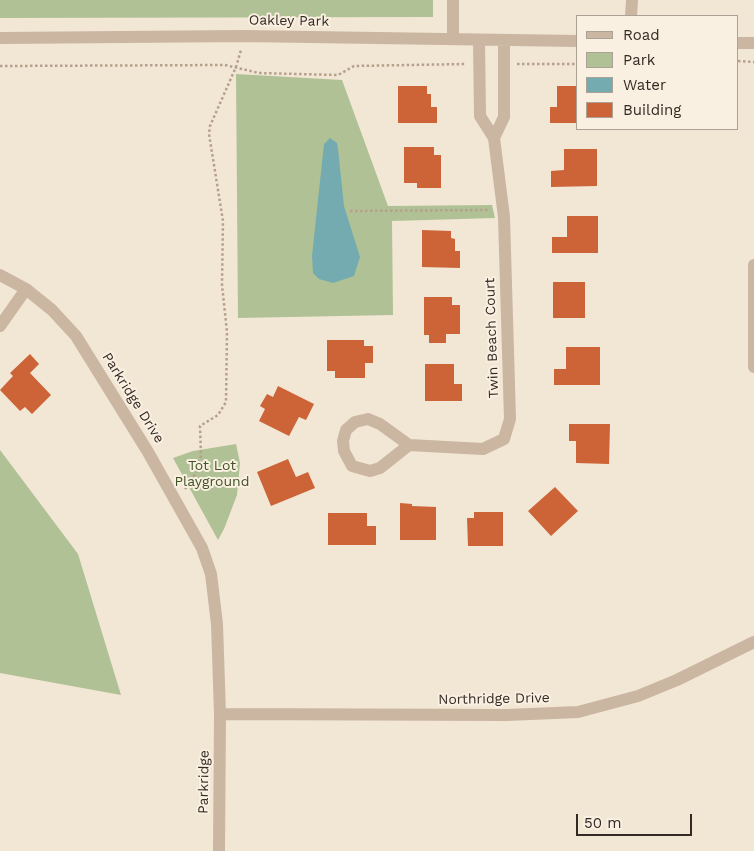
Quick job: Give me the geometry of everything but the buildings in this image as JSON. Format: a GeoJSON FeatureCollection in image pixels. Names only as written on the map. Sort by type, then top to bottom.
{"type":"FeatureCollection","features":[{"type":"Feature","properties":{"kind":"street"},"geometry":{"type":"LineString","coordinates":[[453,0],[453,39]]}},
{"type":"Feature","properties":{"kind":"street"},"geometry":{"type":"LineString","coordinates":[[632,0],[632,15]]}},
{"type":"Feature","properties":{"kind":"street","name":"Oakley Park"},"geometry":{"type":"LineString","coordinates":[[0,38],[243,36],[576,41]]}},
{"type":"Feature","properties":{"kind":"street","name":"Twin Beach Court"},"geometry":{"type":"LineString","coordinates":[[409,445],[483,449],[504,439],[510,419],[504,210],[494,138],[480,116],[479,40]]}},
{"type":"Feature","properties":{"kind":"street"},"geometry":{"type":"LineString","coordinates":[[494,138],[504,116],[504,40]]}},
{"type":"Feature","properties":{"kind":"street"},"geometry":{"type":"LineString","coordinates":[[739,43],[754,43]]}},
{"type":"Feature","properties":{"kind":"street"},"geometry":{"type":"LineString","coordinates":[[754,265],[754,367]]}},
{"type":"Feature","properties":{"kind":"street","name":"Parkridge Drive"},"geometry":{"type":"LineString","coordinates":[[0,275],[26,289],[52,310],[76,336],[107,384],[202,548],[211,574],[216,599],[220,714]]}},
{"type":"Feature","properties":{"kind":"street"},"geometry":{"type":"LineString","coordinates":[[0,326],[26,289]]}},
{"type":"Feature","properties":{"kind":"street"},"geometry":{"type":"LineString","coordinates":[[368,419],[380,424],[409,445],[380,468],[370,471],[352,466],[344,451],[343,440],[346,430],[355,422],[368,419]]}},
{"type":"Feature","properties":{"kind":"street","name":"Northridge Drive"},"geometry":{"type":"LineString","coordinates":[[220,714],[507,715],[578,712],[638,696],[676,680],[754,642]]}},
{"type":"Feature","properties":{"kind":"street","name":"Parkridge"},"geometry":{"type":"LineString","coordinates":[[219,851],[220,714]]}},
{"type":"Feature","properties":{"kind":"path"},"geometry":{"type":"LineString","coordinates":[[174,497],[188,487],[196,473],[202,448],[200,426],[218,415],[226,402],[227,332],[222,285],[223,221],[209,134],[210,126],[236,68],[243,36]]}},
{"type":"Feature","properties":{"kind":"path"},"geometry":{"type":"LineString","coordinates":[[739,61],[754,62]]}},
{"type":"Feature","properties":{"kind":"path"},"geometry":{"type":"LineString","coordinates":[[0,66],[204,65],[236,68],[259,73],[338,75],[354,66],[480,64]]}},
{"type":"Feature","properties":{"kind":"path"},"geometry":{"type":"LineString","coordinates":[[504,64],[576,64]]}},
{"type":"Feature","properties":{"kind":"path"},"geometry":{"type":"LineString","coordinates":[[350,212],[504,210]]}},
{"type":"Feature","properties":{"kind":"green space"},"geometry":{"type":"Polygon","coordinates":[[[0,0],[433,0],[433,17],[0,18],[0,0]]]}},
{"type":"Feature","properties":{"kind":"green space"},"geometry":{"type":"Polygon","coordinates":[[[236,74],[342,80],[388,206],[492,205],[495,218],[392,221],[393,315],[238,318],[236,74]]]}},
{"type":"Feature","properties":{"kind":"green space","name":"Tot Lot Playground"},"geometry":{"type":"Polygon","coordinates":[[[236,444],[240,463],[237,495],[218,540],[173,458],[193,451],[236,444]]]}},
{"type":"Feature","properties":{"kind":"green space"},"geometry":{"type":"Polygon","coordinates":[[[0,450],[78,554],[121,695],[0,673],[0,450]]]}},
{"type":"Feature","properties":{"kind":"water"},"geometry":{"type":"Polygon","coordinates":[[[330,138],[337,143],[344,206],[360,257],[354,276],[333,283],[319,279],[313,273],[312,256],[324,144],[330,138]]]}}]}
